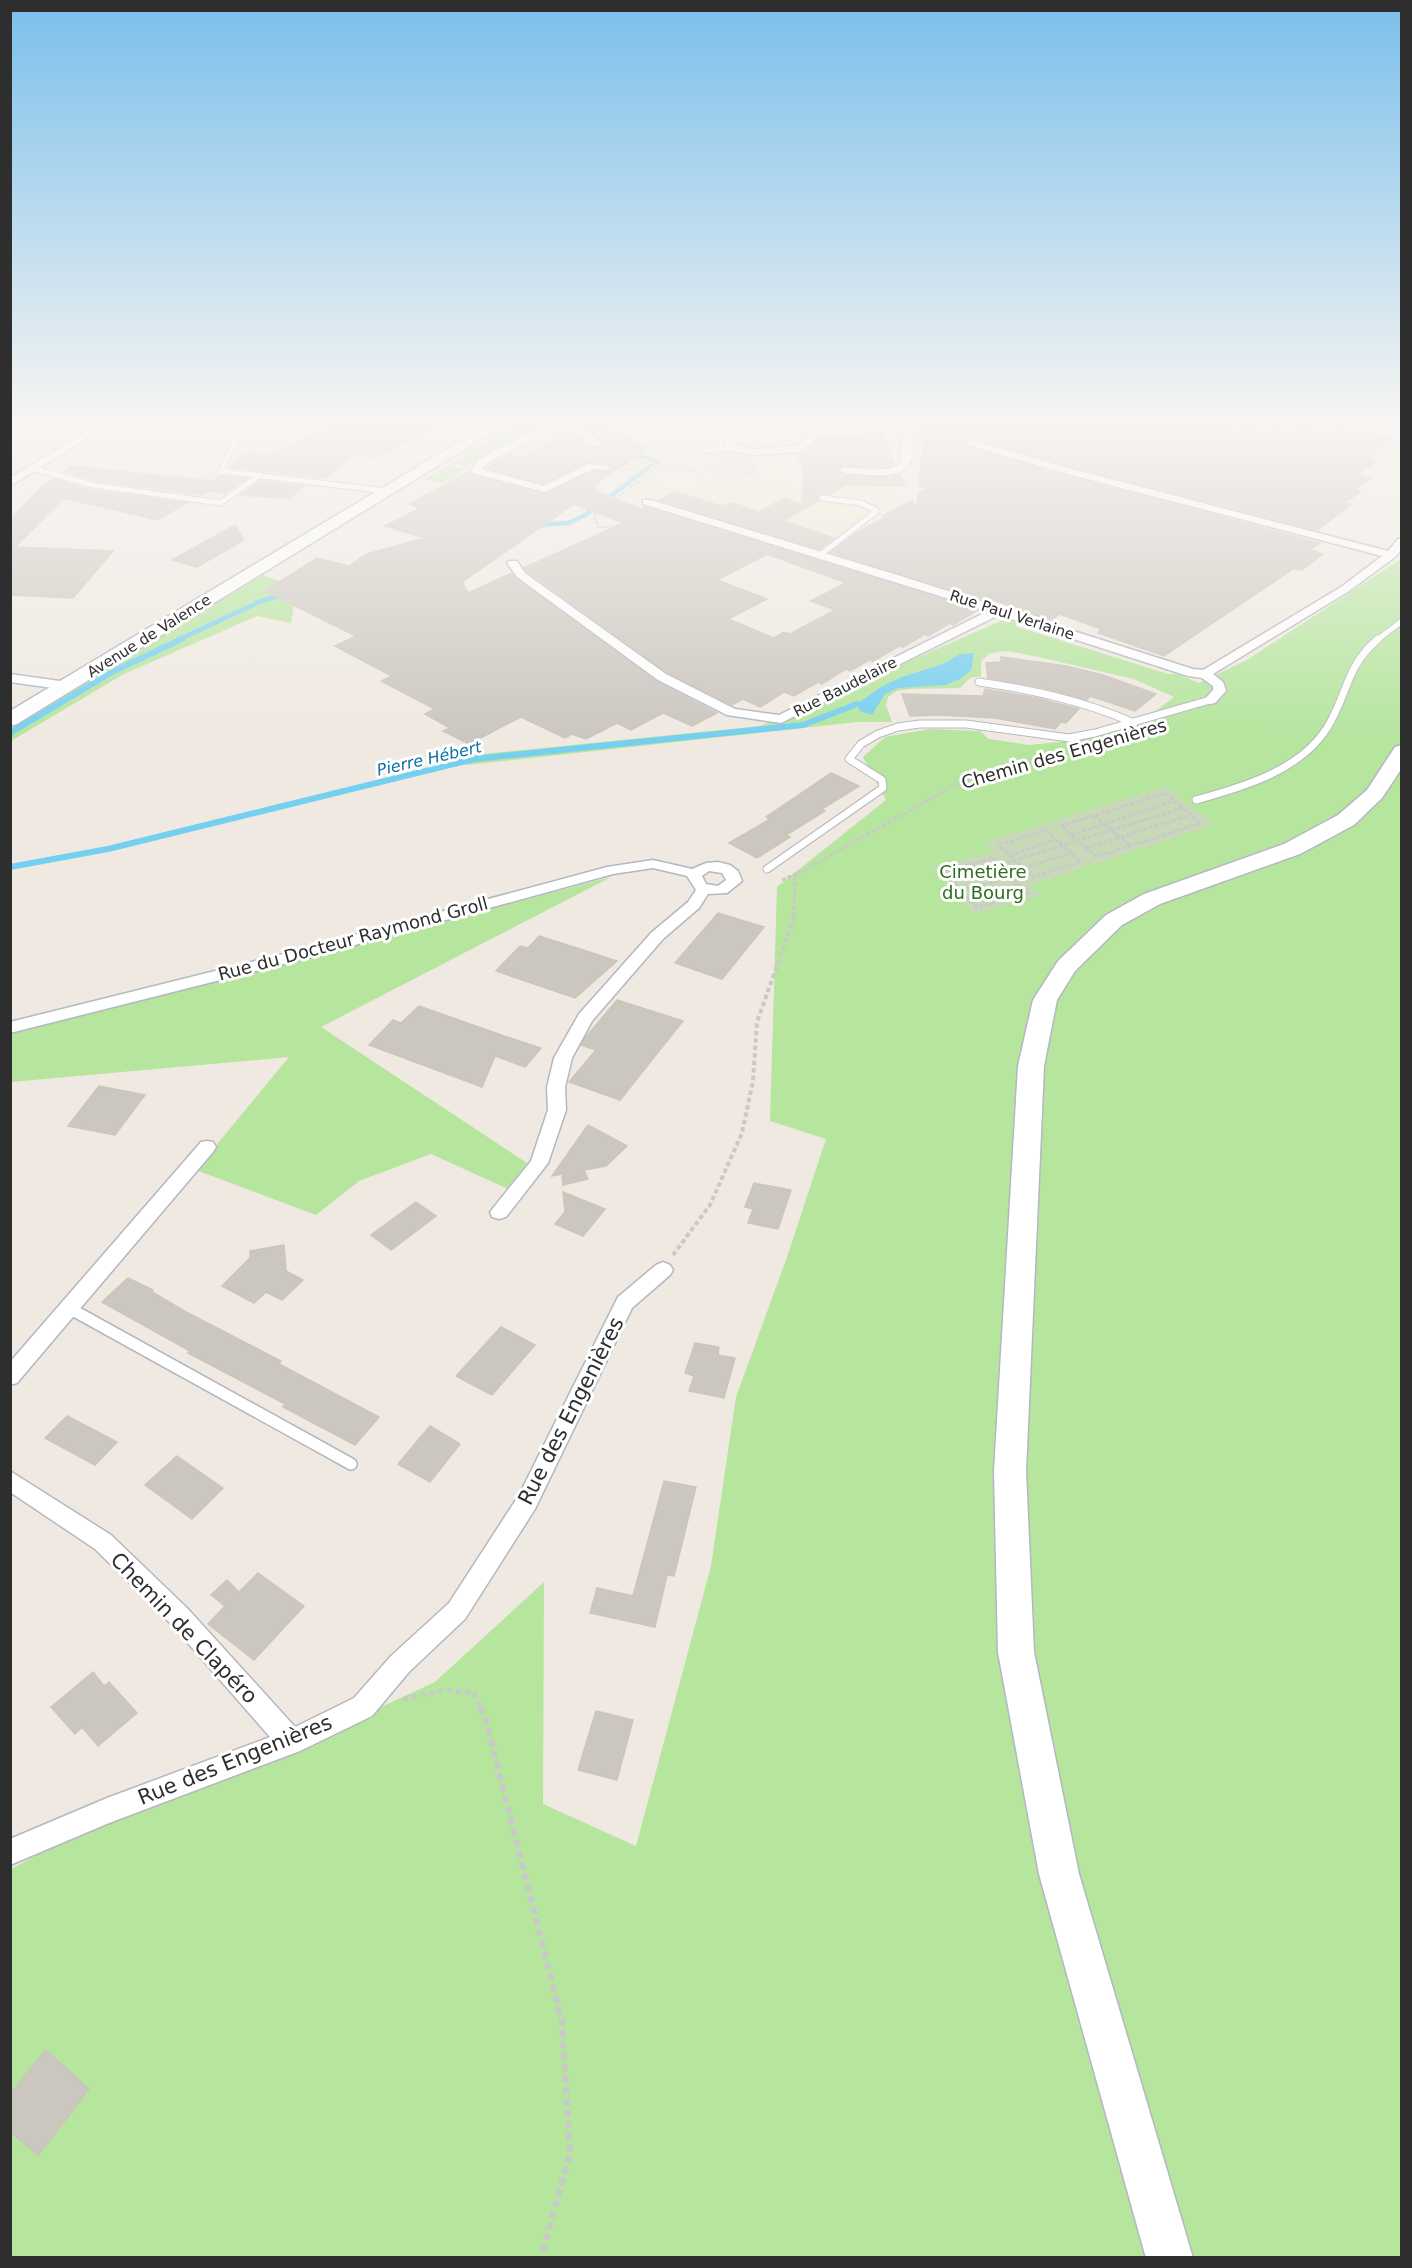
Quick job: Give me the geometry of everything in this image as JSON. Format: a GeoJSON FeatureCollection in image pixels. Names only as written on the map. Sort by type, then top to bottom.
{"type":"FeatureCollection","features":[{"type":"Feature","properties":{"kind":"main road","name":"Avenue de Valence"},"geometry":{"type":"LineString","coordinates":[[10,720],[326,528]]}},
{"type":"Feature","properties":{"kind":"main road"},"geometry":{"type":"LineString","coordinates":[[1170,2258],[1059,1874],[1016,1653],[1010,1471],[1031,1066],[1045,1000],[1066,966],[1114,920],[1152,899],[1292,849],[1346,820],[1375,794],[1401,751]]}},
{"type":"Feature","properties":{"kind":"street","name":"Rue Paul Verlaine"},"geometry":{"type":"LineString","coordinates":[[731,528],[1192,673],[1205,674]]}},
{"type":"Feature","properties":{"kind":"street"},"geometry":{"type":"LineString","coordinates":[[1287,528],[1392,555]]}},
{"type":"Feature","properties":{"kind":"street"},"geometry":{"type":"LineString","coordinates":[[1210,700],[1220,691],[1219,685],[1205,674],[1345,589],[1392,555],[1401,541]]}},
{"type":"Feature","properties":{"kind":"street","name":"Rue Baudelaire"},"geometry":{"type":"LineString","coordinates":[[513,563],[521,575],[662,677],[732,712],[781,719],[998,611]]}},
{"type":"Feature","properties":{"kind":"street"},"geometry":{"type":"LineString","coordinates":[[10,678],[67,686]]}},
{"type":"Feature","properties":{"kind":"street","name":"Rue du Docteur Raymond Groll"},"geometry":{"type":"LineString","coordinates":[[10,1028],[302,954],[612,870],[653,864],[700,881],[694,905],[657,936],[585,1018],[563,1058],[556,1087],[557,1110],[539,1163],[499,1212]]}},
{"type":"Feature","properties":{"kind":"street"},"geometry":{"type":"LineString","coordinates":[[10,1377],[207,1147]]}},
{"type":"Feature","properties":{"kind":"street","name":"Rue des Engenières"},"geometry":{"type":"LineString","coordinates":[[10,1852],[106,1811],[291,1742],[363,1707],[399,1664],[457,1611],[527,1502],[625,1303],[663,1270]]}},
{"type":"Feature","properties":{"kind":"street","name":"Chemin de Clapéro"},"geometry":{"type":"LineString","coordinates":[[10,1480],[102,1542],[180,1617],[291,1742]]}},
{"type":"Feature","properties":{"kind":"lane"},"geometry":{"type":"LineString","coordinates":[[820,555],[855,528]]}},
{"type":"Feature","properties":{"kind":"lane"},"geometry":{"type":"LineString","coordinates":[[1196,800],[1243,787],[1291,762],[1327,727],[1350,672],[1370,645],[1401,621]]}},
{"type":"Feature","properties":{"kind":"lane"},"geometry":{"type":"LineString","coordinates":[[979,682],[1041,691],[1097,706],[1134,723]]}},
{"type":"Feature","properties":{"kind":"lane"},"geometry":{"type":"LineString","coordinates":[[767,869],[883,788],[882,780],[849,759],[855,750],[870,737],[904,726],[945,723],[1007,728],[1052,738],[1077,737],[1173,713],[1210,700]]}},
{"type":"Feature","properties":{"kind":"lane"},"geometry":{"type":"LineString","coordinates":[[69,1308],[351,1464]]}},
{"type":"Feature","properties":{"kind":"path"},"geometry":{"type":"LineString","coordinates":[[617,528],[666,545],[664,553],[670,555]]}},
{"type":"Feature","properties":{"kind":"path","name":"Chemin des Engenières"},"geometry":{"type":"LineString","coordinates":[[663,1270],[710,1205],[742,1133],[753,1081],[757,1022],[796,911],[795,875],[964,780],[1064,751]]}},
{"type":"Feature","properties":{"kind":"path"},"geometry":{"type":"LineString","coordinates":[[1165,793],[1175,801],[1201,823],[1096,857],[1061,826],[1165,793]]}},
{"type":"Feature","properties":{"kind":"path"},"geometry":{"type":"LineString","coordinates":[[950,880],[1200,803],[1196,800]]}},
{"type":"Feature","properties":{"kind":"path"},"geometry":{"type":"LineString","coordinates":[[1071,835],[1175,801]]}},
{"type":"Feature","properties":{"kind":"path"},"geometry":{"type":"LineString","coordinates":[[1086,848],[1191,815]]}},
{"type":"Feature","properties":{"kind":"path"},"geometry":{"type":"LineString","coordinates":[[1093,816],[1130,846]]}},
{"type":"Feature","properties":{"kind":"path"},"geometry":{"type":"LineString","coordinates":[[1046,830],[1057,840],[1081,862],[1033,877],[999,845],[1046,830]]}},
{"type":"Feature","properties":{"kind":"path"},"geometry":{"type":"LineString","coordinates":[[1009,855],[1057,840]]}},
{"type":"Feature","properties":{"kind":"path"},"geometry":{"type":"LineString","coordinates":[[1023,868],[1071,853]]}},
{"type":"Feature","properties":{"kind":"path"},"geometry":{"type":"LineString","coordinates":[[993,858],[1000,866],[1028,892],[977,907],[943,872],[993,858]]}},
{"type":"Feature","properties":{"kind":"path"},"geometry":{"type":"LineString","coordinates":[[960,891],[1011,877]]}},
{"type":"Feature","properties":{"kind":"path"},"geometry":{"type":"LineString","coordinates":[[967,898],[1018,883]]}},
{"type":"Feature","properties":{"kind":"path"},"geometry":{"type":"LineString","coordinates":[[363,1707],[445,1690],[474,1693],[486,1721],[562,2022],[570,2153],[541,2258]]}},
{"type":"Feature","properties":{"kind":"shaded area"},"geometry":{"type":"Polygon","coordinates":[[[742,528],[861,528],[827,553],[742,528]]]}},
{"type":"Feature","properties":{"kind":"green space"},"geometry":{"type":"Polygon","coordinates":[[[1401,559],[1401,2257],[11,2258],[11,1869],[148,1796],[314,1738],[435,1682],[544,1582],[543,1804],[636,1846],[711,1566],[736,1397],[786,1260],[826,1139],[770,1121],[777,887],[886,800],[863,757],[885,737],[930,729],[980,731],[989,739],[1029,745],[1079,740],[1138,724],[1174,697],[1134,679],[1007,651],[990,653],[981,661],[981,676],[970,678],[960,688],[897,691],[888,697],[886,705],[892,722],[857,722],[466,765],[453,757],[760,726],[1003,620],[1020,622],[1015,626],[1168,674],[1177,674],[1199,683],[1247,660],[1401,559]]]}},
{"type":"Feature","properties":{"kind":"green space"},"geometry":{"type":"Polygon","coordinates":[[[263,575],[297,588],[291,623],[257,616],[124,674],[11,741],[10,726],[263,575]]]}},
{"type":"Feature","properties":{"kind":"green space","name":"Cimetière du Bourg"},"geometry":{"type":"Polygon","coordinates":[[[1166,786],[1215,825],[1031,885],[1040,895],[974,914],[931,868],[993,851],[986,841],[1166,786]]]}},
{"type":"Feature","properties":{"kind":"green space"},"geometry":{"type":"Polygon","coordinates":[[[611,877],[321,1027],[527,1163],[508,1189],[431,1154],[359,1181],[316,1215],[196,1170],[289,1057],[11,1082],[11,1034],[611,877]]]}},
{"type":"Feature","properties":{"kind":"water"},"geometry":{"type":"Polygon","coordinates":[[[974,653],[971,670],[960,679],[945,685],[898,688],[885,694],[872,715],[860,711],[857,704],[881,687],[902,677],[943,664],[960,654],[974,653]]]}},
{"type":"Feature","properties":{"kind":"building"},"geometry":{"type":"Polygon","coordinates":[[[10,528],[34,528],[15,547],[113,551],[73,598],[10,595],[10,528]]]}},
{"type":"Feature","properties":{"kind":"building"},"geometry":{"type":"Polygon","coordinates":[[[230,528],[237,528],[244,540],[197,567],[172,560],[230,528]]]}},
{"type":"Feature","properties":{"kind":"building"},"geometry":{"type":"Polygon","coordinates":[[[391,528],[540,528],[462,582],[468,593],[512,573],[516,579],[657,682],[717,713],[692,726],[663,713],[631,730],[617,723],[586,739],[572,734],[565,738],[521,717],[469,744],[443,731],[450,728],[425,714],[435,709],[381,681],[392,676],[335,646],[356,636],[265,591],[317,558],[349,566],[367,554],[425,538],[391,528]]]}},
{"type":"Feature","properties":{"kind":"building"},"geometry":{"type":"Polygon","coordinates":[[[612,528],[712,528],[978,610],[953,625],[950,623],[928,636],[925,634],[872,662],[871,659],[850,671],[846,669],[822,684],[818,682],[794,696],[784,692],[760,707],[743,699],[732,705],[667,672],[524,568],[612,528]],[[767,554],[717,580],[767,599],[728,619],[774,638],[784,632],[790,634],[835,610],[811,601],[846,583],[767,554]]]}},
{"type":"Feature","properties":{"kind":"building"},"geometry":{"type":"Polygon","coordinates":[[[750,528],[804,528],[834,538],[820,549],[750,528]]]}},
{"type":"Feature","properties":{"kind":"building"},"geometry":{"type":"Polygon","coordinates":[[[865,528],[1263,528],[1320,543],[1310,550],[1323,554],[1302,570],[1293,569],[1164,656],[1098,633],[1101,629],[1060,614],[1050,621],[994,600],[991,602],[831,552],[865,528]]]}},
{"type":"Feature","properties":{"kind":"building"},"geometry":{"type":"Polygon","coordinates":[[[1001,657],[1066,666],[1103,675],[1156,694],[1135,711],[1090,696],[1087,700],[1040,687],[988,678],[986,663],[1001,662],[1001,657]]]}},
{"type":"Feature","properties":{"kind":"building"},"geometry":{"type":"Polygon","coordinates":[[[985,689],[1037,698],[1079,709],[1066,723],[1061,722],[1055,729],[995,718],[910,716],[902,694],[983,696],[985,689]]]}},
{"type":"Feature","properties":{"kind":"building"},"geometry":{"type":"Polygon","coordinates":[[[831,773],[859,786],[822,809],[825,811],[786,835],[790,837],[757,858],[729,843],[770,819],[766,817],[831,773]]]}},
{"type":"Feature","properties":{"kind":"building"},"geometry":{"type":"Polygon","coordinates":[[[718,913],[764,927],[722,979],[675,963],[718,913]]]}},
{"type":"Feature","properties":{"kind":"building"},"geometry":{"type":"Polygon","coordinates":[[[539,936],[617,961],[575,998],[496,971],[520,946],[528,948],[539,936]]]}},
{"type":"Feature","properties":{"kind":"building"},"geometry":{"type":"Polygon","coordinates":[[[617,1000],[683,1021],[620,1100],[569,1082],[596,1050],[581,1045],[585,1038],[617,1000]]]}},
{"type":"Feature","properties":{"kind":"building"},"geometry":{"type":"Polygon","coordinates":[[[419,1006],[541,1048],[525,1067],[495,1056],[482,1087],[369,1045],[393,1020],[401,1023],[419,1006]]]}},
{"type":"Feature","properties":{"kind":"building"},"geometry":{"type":"Polygon","coordinates":[[[99,1086],[145,1095],[115,1135],[68,1126],[99,1086]]]}},
{"type":"Feature","properties":{"kind":"building"},"geometry":{"type":"Polygon","coordinates":[[[588,1125],[627,1146],[606,1166],[584,1170],[588,1179],[563,1185],[562,1174],[552,1176],[588,1125]]]}},
{"type":"Feature","properties":{"kind":"building"},"geometry":{"type":"Polygon","coordinates":[[[754,1183],[791,1190],[778,1229],[748,1223],[753,1209],[745,1207],[754,1183]]]}},
{"type":"Feature","properties":{"kind":"building"},"geometry":{"type":"Polygon","coordinates":[[[563,1192],[605,1209],[583,1236],[555,1224],[565,1212],[563,1192]]]}},
{"type":"Feature","properties":{"kind":"building"},"geometry":{"type":"Polygon","coordinates":[[[416,1202],[436,1216],[391,1250],[371,1235],[416,1202]]]}},
{"type":"Feature","properties":{"kind":"building"},"geometry":{"type":"Polygon","coordinates":[[[284,1245],[286,1271],[303,1280],[282,1300],[266,1292],[254,1303],[222,1286],[250,1258],[250,1251],[284,1245]]]}},
{"type":"Feature","properties":{"kind":"building"},"geometry":{"type":"Polygon","coordinates":[[[128,1278],[153,1290],[152,1292],[186,1312],[281,1361],[279,1364],[379,1417],[355,1445],[283,1407],[285,1404],[188,1353],[190,1351],[102,1302],[128,1278]]]}},
{"type":"Feature","properties":{"kind":"building"},"geometry":{"type":"Polygon","coordinates":[[[501,1327],[535,1345],[492,1395],[456,1376],[501,1327]]]}},
{"type":"Feature","properties":{"kind":"building"},"geometry":{"type":"Polygon","coordinates":[[[695,1343],[719,1347],[718,1355],[735,1358],[724,1398],[689,1391],[694,1376],[685,1373],[695,1343]]]}},
{"type":"Feature","properties":{"kind":"building"},"geometry":{"type":"Polygon","coordinates":[[[67,1416],[117,1442],[95,1465],[45,1438],[67,1416]]]}},
{"type":"Feature","properties":{"kind":"building"},"geometry":{"type":"Polygon","coordinates":[[[430,1426],[460,1444],[430,1482],[398,1464],[430,1426]]]}},
{"type":"Feature","properties":{"kind":"building"},"geometry":{"type":"Polygon","coordinates":[[[177,1456],[223,1488],[192,1519],[145,1485],[177,1456]]]}},
{"type":"Feature","properties":{"kind":"building"},"geometry":{"type":"Polygon","coordinates":[[[664,1481],[696,1487],[674,1576],[667,1575],[655,1627],[590,1613],[597,1588],[633,1596],[664,1481]]]}},
{"type":"Feature","properties":{"kind":"building"},"geometry":{"type":"Polygon","coordinates":[[[258,1573],[304,1606],[254,1660],[208,1624],[225,1606],[211,1595],[227,1580],[239,1592],[258,1573]]]}},
{"type":"Feature","properties":{"kind":"building"},"geometry":{"type":"Polygon","coordinates":[[[93,1672],[104,1686],[109,1682],[137,1713],[98,1746],[82,1727],[75,1734],[51,1707],[93,1672]]]}},
{"type":"Feature","properties":{"kind":"building"},"geometry":{"type":"Polygon","coordinates":[[[596,1711],[633,1720],[617,1780],[578,1770],[596,1711]]]}},
{"type":"Feature","properties":{"kind":"building"},"geometry":{"type":"Polygon","coordinates":[[[46,2050],[89,2089],[38,2156],[10,2131],[10,2094],[46,2050]]]}},
{"type":"Feature","properties":{"kind":"waterway","name":"Pierre Hébert"},"geometry":{"type":"LineString","coordinates":[[178,640],[259,602],[285,594]]}},
{"type":"Feature","properties":{"kind":"waterway","name":"Pierre Hébert"},"geometry":{"type":"LineString","coordinates":[[10,733],[114,671],[182,639]]}},
{"type":"Feature","properties":{"kind":"waterway","name":"Pierre Hébert"},"geometry":{"type":"LineString","coordinates":[[10,867],[108,849],[474,759],[803,725],[857,704]]}}]}
